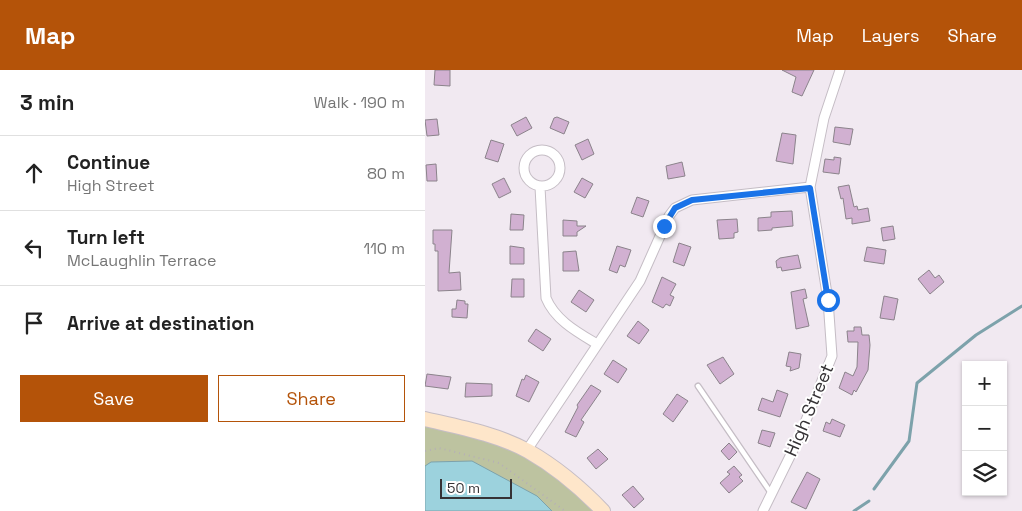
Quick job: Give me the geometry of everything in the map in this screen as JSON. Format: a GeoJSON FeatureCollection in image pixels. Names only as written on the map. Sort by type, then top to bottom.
{"type":"FeatureCollection","features":[{"type":"Feature","properties":{"kind":"main road"},"geometry":{"type":"LineString","coordinates":[[425,419],[463,428],[527,450],[570,480],[603,511]]}},
{"type":"Feature","properties":{"kind":"street","name":"High Street"},"geometry":{"type":"LineString","coordinates":[[763,511],[798,440],[832,356],[828,300],[810,188],[824,118],[840,70]]}},
{"type":"Feature","properties":{"kind":"street"},"geometry":{"type":"LineString","coordinates":[[544,150],[555,155],[559,160],[560,173],[552,184],[540,187],[534,186],[526,178],[523,167],[527,156],[532,152],[544,150]]}},
{"type":"Feature","properties":{"kind":"street"},"geometry":{"type":"LineString","coordinates":[[540,187],[546,298],[553,312],[597,344]]}},
{"type":"Feature","properties":{"kind":"street"},"geometry":{"type":"LineString","coordinates":[[527,450],[640,281],[664,226],[675,208],[692,200],[810,188]]}},
{"type":"Feature","properties":{"kind":"lane"},"geometry":{"type":"LineString","coordinates":[[698,386],[772,494]]}},
{"type":"Feature","properties":{"kind":"path"},"geometry":{"type":"LineString","coordinates":[[425,451],[439,448],[499,463],[565,511]]}},
{"type":"Feature","properties":{"kind":"green space"},"geometry":{"type":"Polygon","coordinates":[[[425,422],[477,435],[515,450],[554,474],[595,511],[425,511],[425,422]]]}},
{"type":"Feature","properties":{"kind":"water"},"geometry":{"type":"Polygon","coordinates":[[[472,461],[537,496],[552,511],[425,511],[425,466],[431,462],[472,461]]]}},
{"type":"Feature","properties":{"kind":"building"},"geometry":{"type":"Polygon","coordinates":[[[435,70],[450,70],[450,86],[434,85],[435,70]]]}},
{"type":"Feature","properties":{"kind":"building"},"geometry":{"type":"Polygon","coordinates":[[[782,70],[814,70],[802,96],[792,92],[796,77],[782,70]]]}},
{"type":"Feature","properties":{"kind":"building"},"geometry":{"type":"Polygon","coordinates":[[[526,117],[532,128],[517,136],[511,125],[526,117]]]}},
{"type":"Feature","properties":{"kind":"building"},"geometry":{"type":"Polygon","coordinates":[[[557,117],[569,122],[564,134],[550,128],[554,118],[557,117]]]}},
{"type":"Feature","properties":{"kind":"building"},"geometry":{"type":"Polygon","coordinates":[[[437,119],[439,135],[427,136],[425,120],[437,119]]]}},
{"type":"Feature","properties":{"kind":"building"},"geometry":{"type":"Polygon","coordinates":[[[835,127],[853,129],[850,145],[833,142],[835,127]]]}},
{"type":"Feature","properties":{"kind":"building"},"geometry":{"type":"Polygon","coordinates":[[[782,133],[796,135],[793,164],[776,161],[782,133]]]}},
{"type":"Feature","properties":{"kind":"building"},"geometry":{"type":"Polygon","coordinates":[[[588,139],[594,154],[582,160],[575,145],[588,139]]]}},
{"type":"Feature","properties":{"kind":"building"},"geometry":{"type":"Polygon","coordinates":[[[491,140],[504,144],[498,162],[485,158],[491,140]]]}},
{"type":"Feature","properties":{"kind":"building"},"geometry":{"type":"Polygon","coordinates":[[[834,157],[841,158],[839,174],[823,172],[825,159],[834,160],[834,157]]]}},
{"type":"Feature","properties":{"kind":"building"},"geometry":{"type":"Polygon","coordinates":[[[682,162],[685,176],[668,179],[666,166],[682,162]]]}},
{"type":"Feature","properties":{"kind":"building"},"geometry":{"type":"Polygon","coordinates":[[[436,164],[437,181],[427,181],[426,165],[436,164]]]}},
{"type":"Feature","properties":{"kind":"building"},"geometry":{"type":"Polygon","coordinates":[[[504,178],[511,192],[499,198],[492,184],[504,178]]]}},
{"type":"Feature","properties":{"kind":"building"},"geometry":{"type":"Polygon","coordinates":[[[582,178],[593,184],[585,198],[574,192],[582,178]]]}},
{"type":"Feature","properties":{"kind":"building"},"geometry":{"type":"Polygon","coordinates":[[[849,185],[854,207],[857,206],[858,210],[868,208],[870,221],[852,224],[852,218],[846,219],[843,198],[841,199],[838,187],[849,185]]]}},
{"type":"Feature","properties":{"kind":"building"},"geometry":{"type":"Polygon","coordinates":[[[637,197],[649,201],[643,217],[631,213],[637,197]]]}},
{"type":"Feature","properties":{"kind":"building"},"geometry":{"type":"Polygon","coordinates":[[[792,211],[793,226],[758,231],[758,218],[771,217],[771,212],[792,211]]]}},
{"type":"Feature","properties":{"kind":"building"},"geometry":{"type":"Polygon","coordinates":[[[511,214],[524,215],[523,230],[510,230],[511,214]]]}},
{"type":"Feature","properties":{"kind":"building"},"geometry":{"type":"Polygon","coordinates":[[[737,219],[738,232],[734,233],[734,238],[719,239],[717,220],[737,219]]]}},
{"type":"Feature","properties":{"kind":"building"},"geometry":{"type":"Polygon","coordinates":[[[563,220],[577,221],[577,226],[586,226],[577,232],[577,236],[563,236],[563,220]]]}},
{"type":"Feature","properties":{"kind":"building"},"geometry":{"type":"Polygon","coordinates":[[[893,226],[895,239],[883,241],[881,228],[893,226]]]}},
{"type":"Feature","properties":{"kind":"building"},"geometry":{"type":"Polygon","coordinates":[[[433,230],[452,230],[449,273],[460,272],[461,290],[438,291],[438,251],[435,251],[435,244],[433,244],[433,230]]]}},
{"type":"Feature","properties":{"kind":"building"},"geometry":{"type":"Polygon","coordinates":[[[679,243],[691,247],[684,266],[673,262],[679,243]]]}},
{"type":"Feature","properties":{"kind":"building"},"geometry":{"type":"Polygon","coordinates":[[[510,246],[524,248],[524,264],[510,264],[510,246]]]}},
{"type":"Feature","properties":{"kind":"building"},"geometry":{"type":"Polygon","coordinates":[[[617,246],[631,250],[625,267],[620,265],[617,273],[609,270],[617,246]]]}},
{"type":"Feature","properties":{"kind":"building"},"geometry":{"type":"Polygon","coordinates":[[[867,247],[886,250],[884,264],[864,261],[867,247]]]}},
{"type":"Feature","properties":{"kind":"building"},"geometry":{"type":"Polygon","coordinates":[[[576,251],[579,271],[563,271],[563,252],[576,251]]]}},
{"type":"Feature","properties":{"kind":"building"},"geometry":{"type":"Polygon","coordinates":[[[798,255],[801,268],[782,271],[781,267],[777,268],[776,261],[780,258],[798,255]]]}},
{"type":"Feature","properties":{"kind":"building"},"geometry":{"type":"Polygon","coordinates":[[[929,270],[935,278],[939,275],[944,282],[930,294],[918,279],[929,270]]]}},
{"type":"Feature","properties":{"kind":"building"},"geometry":{"type":"Polygon","coordinates":[[[662,277],[676,284],[670,295],[674,297],[670,306],[666,304],[663,308],[652,302],[662,277]]]}},
{"type":"Feature","properties":{"kind":"building"},"geometry":{"type":"Polygon","coordinates":[[[512,279],[524,279],[524,297],[511,297],[512,279]]]}},
{"type":"Feature","properties":{"kind":"building"},"geometry":{"type":"Polygon","coordinates":[[[805,289],[807,298],[803,299],[809,326],[796,329],[791,292],[805,289]]]}},
{"type":"Feature","properties":{"kind":"building"},"geometry":{"type":"Polygon","coordinates":[[[579,290],[594,300],[586,312],[571,302],[579,290]]]}},
{"type":"Feature","properties":{"kind":"building"},"geometry":{"type":"Polygon","coordinates":[[[884,296],[898,299],[894,320],[880,318],[884,296]]]}},
{"type":"Feature","properties":{"kind":"building"},"geometry":{"type":"Polygon","coordinates":[[[457,300],[465,301],[465,304],[468,304],[467,318],[452,317],[452,309],[456,309],[457,300]]]}},
{"type":"Feature","properties":{"kind":"building"},"geometry":{"type":"Polygon","coordinates":[[[638,321],[649,330],[639,344],[627,336],[638,321]]]}},
{"type":"Feature","properties":{"kind":"building"},"geometry":{"type":"Polygon","coordinates":[[[854,327],[861,327],[862,335],[869,335],[870,345],[868,370],[856,392],[854,390],[852,395],[839,388],[845,372],[853,376],[857,367],[858,342],[848,342],[847,331],[854,331],[854,327]]]}},
{"type":"Feature","properties":{"kind":"building"},"geometry":{"type":"Polygon","coordinates":[[[536,329],[551,339],[543,351],[528,341],[536,329]]]}},
{"type":"Feature","properties":{"kind":"building"},"geometry":{"type":"Polygon","coordinates":[[[789,352],[801,354],[799,368],[790,371],[791,367],[786,366],[789,352]]]}},
{"type":"Feature","properties":{"kind":"building"},"geometry":{"type":"Polygon","coordinates":[[[723,357],[734,374],[720,384],[707,365],[723,357]]]}},
{"type":"Feature","properties":{"kind":"building"},"geometry":{"type":"Polygon","coordinates":[[[613,360],[627,369],[618,383],[604,374],[613,360]]]}},
{"type":"Feature","properties":{"kind":"building"},"geometry":{"type":"Polygon","coordinates":[[[427,374],[451,377],[448,389],[425,386],[427,374]]]}},
{"type":"Feature","properties":{"kind":"building"},"geometry":{"type":"Polygon","coordinates":[[[526,375],[539,382],[529,402],[516,396],[522,379],[524,380],[526,375]]]}},
{"type":"Feature","properties":{"kind":"building"},"geometry":{"type":"Polygon","coordinates":[[[466,383],[492,384],[492,396],[465,397],[466,383]]]}},
{"type":"Feature","properties":{"kind":"building"},"geometry":{"type":"Polygon","coordinates":[[[591,385],[601,391],[581,420],[584,422],[576,437],[565,432],[578,407],[577,405],[591,385]]]}},
{"type":"Feature","properties":{"kind":"building"},"geometry":{"type":"Polygon","coordinates":[[[777,390],[788,394],[780,417],[758,410],[762,398],[773,402],[777,390]]]}},
{"type":"Feature","properties":{"kind":"building"},"geometry":{"type":"Polygon","coordinates":[[[677,394],[688,401],[673,422],[663,414],[677,394]]]}},
{"type":"Feature","properties":{"kind":"building"},"geometry":{"type":"Polygon","coordinates":[[[832,419],[845,425],[840,437],[823,431],[826,422],[830,424],[832,419]]]}},
{"type":"Feature","properties":{"kind":"building"},"geometry":{"type":"Polygon","coordinates":[[[762,430],[775,433],[770,447],[758,443],[762,430]]]}},
{"type":"Feature","properties":{"kind":"building"},"geometry":{"type":"Polygon","coordinates":[[[729,443],[737,452],[729,460],[721,451],[729,443]]]}},
{"type":"Feature","properties":{"kind":"building"},"geometry":{"type":"Polygon","coordinates":[[[598,449],[608,459],[596,469],[587,458],[598,449]]]}},
{"type":"Feature","properties":{"kind":"building"},"geometry":{"type":"Polygon","coordinates":[[[734,466],[742,475],[739,477],[743,481],[729,493],[720,483],[730,474],[727,472],[734,466]]]}},
{"type":"Feature","properties":{"kind":"building"},"geometry":{"type":"Polygon","coordinates":[[[807,472],[820,479],[806,509],[791,502],[807,472]]]}},
{"type":"Feature","properties":{"kind":"building"},"geometry":{"type":"Polygon","coordinates":[[[633,486],[644,499],[634,508],[622,495],[633,486]]]}},
{"type":"Feature","properties":{"kind":"waterway"},"geometry":{"type":"LineString","coordinates":[[874,489],[909,441],[917,383],[976,335],[1022,306]]}},
{"type":"Feature","properties":{"kind":"waterway"},"geometry":{"type":"LineString","coordinates":[[854,511],[869,501]]}},
{"type":"Feature","properties":{"kind":"route"},"geometry":{"type":"LineString","coordinates":[[664,226],[675,208],[692,200],[735,194],[810,188],[828,300]]}}]}
